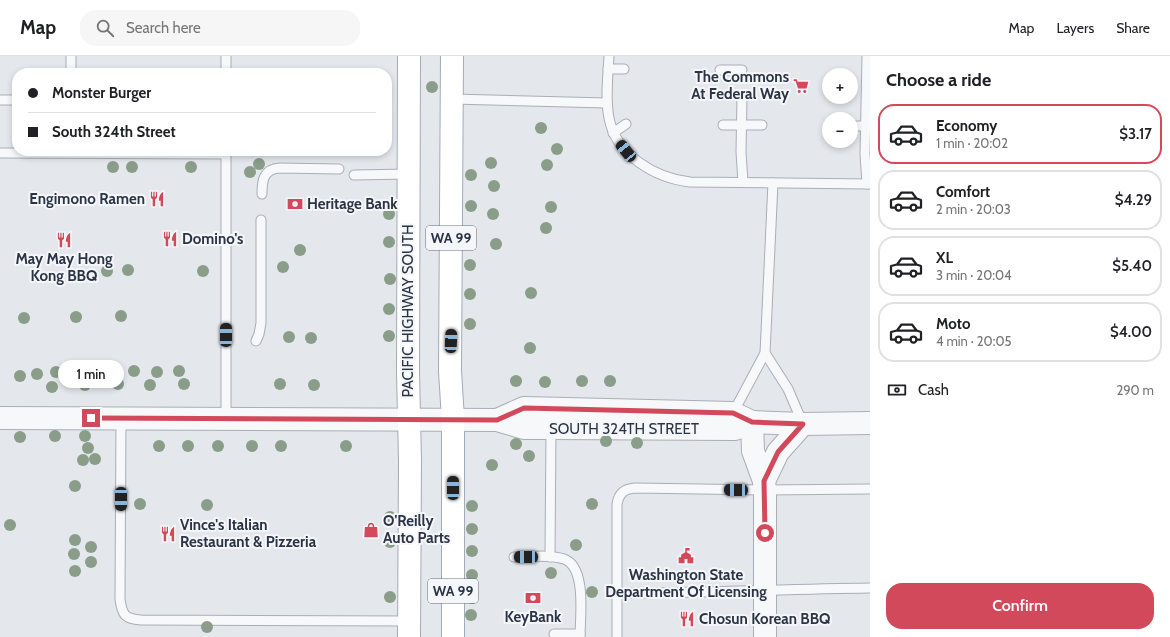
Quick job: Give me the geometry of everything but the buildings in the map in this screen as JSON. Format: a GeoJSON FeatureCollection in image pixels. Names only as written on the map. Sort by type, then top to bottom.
{"type":"FeatureCollection","features":[{"type":"Feature","properties":{"kind":"main road","name":"PACIFIC HIGHWAY SOUTH"},"geometry":{"type":"LineString","coordinates":[[409,56],[409,629]]}},
{"type":"Feature","properties":{"kind":"main road","name":"WA 99"},"geometry":{"type":"LineString","coordinates":[[451,60],[450,371],[453,419],[453,637]]}},
{"type":"Feature","properties":{"kind":"street","name":"SOUTH 324TH STREET"},"geometry":{"type":"LineString","coordinates":[[497,420],[524,408],[733,413],[752,422],[803,424],[870,423]]}},
{"type":"Feature","properties":{"kind":"street","name":"SOUTH 324TH STREET"},"geometry":{"type":"LineString","coordinates":[[0,418],[453,419],[497,420],[524,428],[735,429],[752,422]]}},
{"type":"Feature","properties":{"kind":"street"},"geometry":{"type":"LineString","coordinates":[[752,422],[753,451],[764,485],[766,590],[765,637]]}},
{"type":"Feature","properties":{"kind":"street"},"geometry":{"type":"LineString","coordinates":[[764,485],[778,452],[803,424]]}},
{"type":"Feature","properties":{"kind":"lane"},"geometry":{"type":"LineString","coordinates":[[71,56],[71,68]]}},
{"type":"Feature","properties":{"kind":"lane"},"geometry":{"type":"LineString","coordinates":[[226,56],[226,68]]}},
{"type":"Feature","properties":{"kind":"lane"},"geometry":{"type":"LineString","coordinates":[[609,56],[607,103],[613,133],[618,141],[636,160],[661,175],[690,182],[869,184],[865,154],[867,56]]}},
{"type":"Feature","properties":{"kind":"lane"},"geometry":{"type":"LineString","coordinates":[[608,69],[624,69]]}},
{"type":"Feature","properties":{"kind":"lane"},"geometry":{"type":"LineString","coordinates":[[720,70],[742,70]]}},
{"type":"Feature","properties":{"kind":"lane"},"geometry":{"type":"LineString","coordinates":[[742,97],[741,152],[743,182]]}},
{"type":"Feature","properties":{"kind":"lane"},"geometry":{"type":"LineString","coordinates":[[452,99],[607,103]]}},
{"type":"Feature","properties":{"kind":"lane"},"geometry":{"type":"LineString","coordinates":[[0,100],[12,100]]}},
{"type":"Feature","properties":{"kind":"lane"},"geometry":{"type":"LineString","coordinates":[[613,133],[626,124]]}},
{"type":"Feature","properties":{"kind":"lane"},"geometry":{"type":"LineString","coordinates":[[723,125],[762,125]]}},
{"type":"Feature","properties":{"kind":"lane"},"geometry":{"type":"LineString","coordinates":[[858,126],[866,126]]}},
{"type":"Feature","properties":{"kind":"lane"},"geometry":{"type":"LineString","coordinates":[[0,153],[12,153]]}},
{"type":"Feature","properties":{"kind":"lane"},"geometry":{"type":"LineString","coordinates":[[226,156],[226,419]]}},
{"type":"Feature","properties":{"kind":"lane"},"geometry":{"type":"LineString","coordinates":[[262,194],[263,178],[267,172],[272,169],[339,169]]}},
{"type":"Feature","properties":{"kind":"lane"},"geometry":{"type":"LineString","coordinates":[[354,175],[408,174]]}},
{"type":"Feature","properties":{"kind":"lane"},"geometry":{"type":"LineString","coordinates":[[733,413],[765,353],[773,183]]}},
{"type":"Feature","properties":{"kind":"lane"},"geometry":{"type":"LineString","coordinates":[[256,341],[260,328],[261,220]]}},
{"type":"Feature","properties":{"kind":"lane"},"geometry":{"type":"LineString","coordinates":[[765,353],[788,389],[803,424]]}},
{"type":"Feature","properties":{"kind":"lane"},"geometry":{"type":"LineString","coordinates":[[121,418],[120,600],[122,612],[128,618],[141,620],[409,629]]}},
{"type":"Feature","properties":{"kind":"lane"},"geometry":{"type":"LineString","coordinates":[[550,557],[551,428]]}},
{"type":"Feature","properties":{"kind":"lane"},"geometry":{"type":"LineString","coordinates":[[617,637],[617,504],[618,498],[622,492],[635,488],[764,485],[870,489]]}},
{"type":"Feature","properties":{"kind":"lane"},"geometry":{"type":"LineString","coordinates":[[514,557],[550,557],[566,560],[574,567],[578,576],[580,635],[554,634]]}},
{"type":"Feature","properties":{"kind":"lane"},"geometry":{"type":"LineString","coordinates":[[617,592],[689,593],[870,588]]}},
{"type":"Feature","properties":{"kind":"place","name":"The Commons At Federal Way"},"geometry":{"type":"Point","coordinates":[801,86]}},
{"type":"Feature","properties":{"kind":"place","name":"Engimono Ramen"},"geometry":{"type":"Point","coordinates":[157,199]}},
{"type":"Feature","properties":{"kind":"place","name":"Heritage Bank"},"geometry":{"type":"Point","coordinates":[295,204]}},
{"type":"Feature","properties":{"kind":"place","name":"Domino's"},"geometry":{"type":"Point","coordinates":[170,239]}},
{"type":"Feature","properties":{"kind":"place","name":"May May Hong Kong BBQ"},"geometry":{"type":"Point","coordinates":[64,240]}},
{"type":"Feature","properties":{"kind":"place","name":"O'Reilly Auto Parts"},"geometry":{"type":"Point","coordinates":[371,530]}},
{"type":"Feature","properties":{"kind":"place","name":"Vince's Italian Restaurant & Pizzeria"},"geometry":{"type":"Point","coordinates":[168,534]}},
{"type":"Feature","properties":{"kind":"place","name":"Washington State Department Of Licensing"},"geometry":{"type":"Point","coordinates":[686,556]}},
{"type":"Feature","properties":{"kind":"place","name":"KeyBank"},"geometry":{"type":"Point","coordinates":[533,598]}},
{"type":"Feature","properties":{"kind":"place","name":"Chosun Korean BBQ"},"geometry":{"type":"Point","coordinates":[687,619]}},
{"type":"Feature","properties":{"kind":"route"},"geometry":{"type":"LineString","coordinates":[[91,418],[497,420],[524,408],[733,413],[752,422],[803,424],[778,452],[764,481],[765,533]]}}]}
